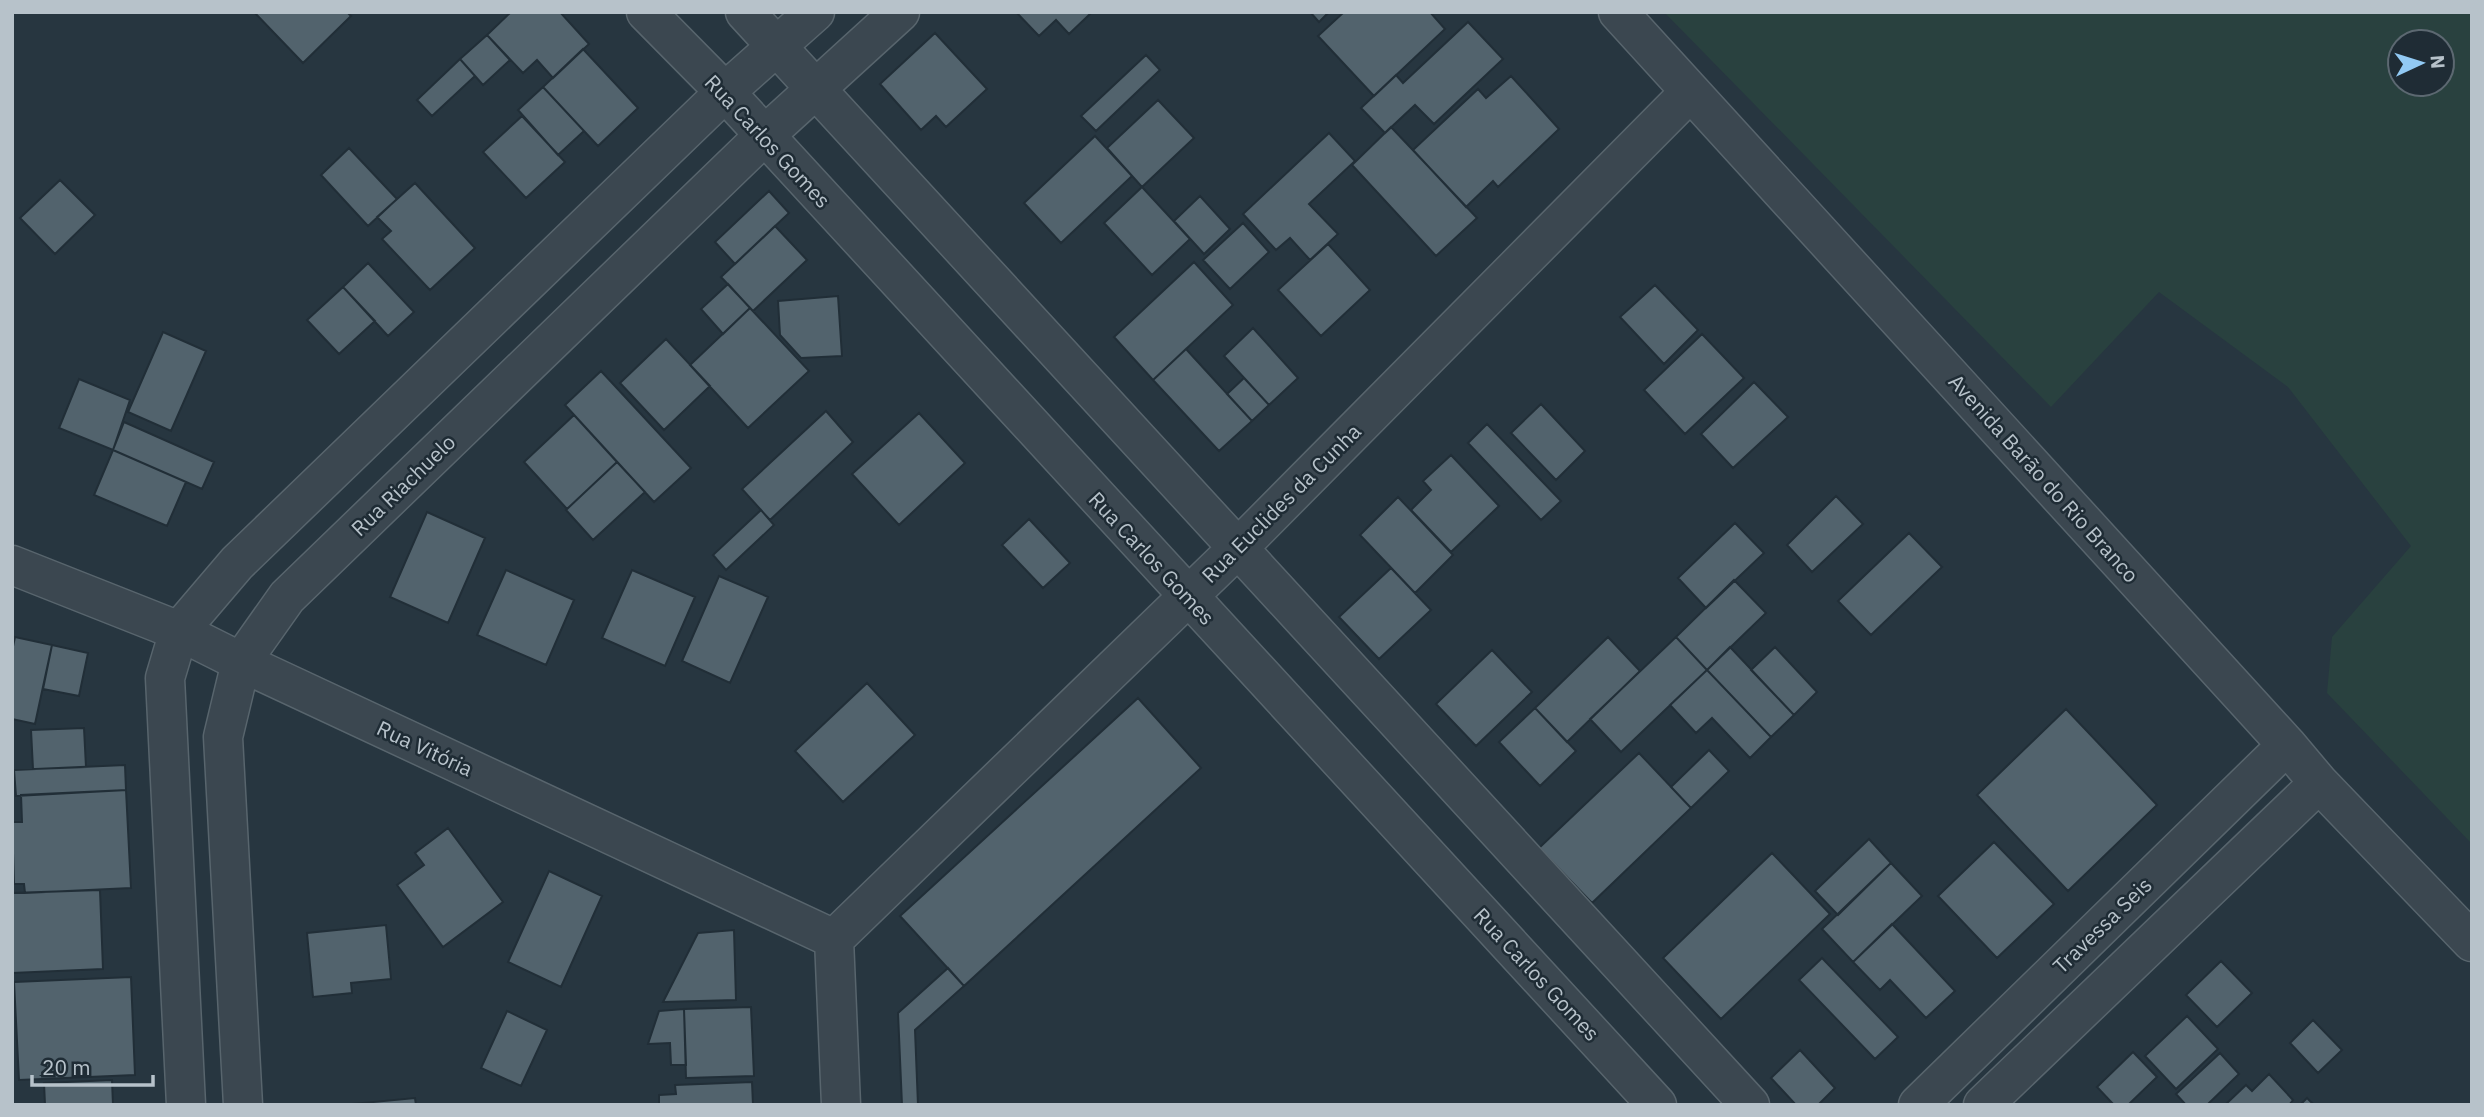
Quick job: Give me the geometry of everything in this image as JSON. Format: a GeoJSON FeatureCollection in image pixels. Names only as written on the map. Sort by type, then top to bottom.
{"type":"FeatureCollection","features":[{"type":"Feature","properties":{"kind":"street","name":"Rua Carlos Gomes"},"geometry":{"type":"LineString","coordinates":[[646,12],[724,92],[1657,1105]]}},
{"type":"Feature","properties":{"kind":"street"},"geometry":{"type":"LineString","coordinates":[[745,12],[1750,1105]]}},
{"type":"Feature","properties":{"kind":"street"},"geometry":{"type":"LineString","coordinates":[[186,1105],[165,678],[179,631],[237,562],[724,92],[815,12]]}},
{"type":"Feature","properties":{"kind":"street","name":"Rua Riachuelo"},"geometry":{"type":"LineString","coordinates":[[243,1105],[223,737],[241,662],[287,597],[764,136],[900,12]]}},
{"type":"Feature","properties":{"kind":"street","name":"Avenida Barão do Rio Branco"},"geometry":{"type":"LineString","coordinates":[[1618,12],[2287,744],[2319,783],[2472,942]]}},
{"type":"Feature","properties":{"kind":"street","name":"Rua Euclides da Cunha"},"geometry":{"type":"LineString","coordinates":[[834,939],[1239,547],[1690,92]]}},
{"type":"Feature","properties":{"kind":"street","name":"Rua Vitória"},"geometry":{"type":"LineString","coordinates":[[12,565],[179,631],[834,939]]}},
{"type":"Feature","properties":{"kind":"street","name":"Travessa Seis"},"geometry":{"type":"LineString","coordinates":[[1918,1105],[2287,744]]}},
{"type":"Feature","properties":{"kind":"street"},"geometry":{"type":"LineString","coordinates":[[1983,1105],[2319,783]]}},
{"type":"Feature","properties":{"kind":"street"},"geometry":{"type":"LineString","coordinates":[[834,939],[841,1105]]}},
{"type":"Feature","properties":{"kind":"green space"},"geometry":{"type":"Polygon","coordinates":[[[1664,12],[2472,12],[2472,844],[2327,693],[2332,637],[2411,546],[2288,387],[2159,292],[2051,407],[1664,12]]]}},
{"type":"Feature","properties":{"kind":"building"},"geometry":{"type":"Polygon","coordinates":[[[254,12],[347,12],[351,16],[303,63],[254,12]]]}},
{"type":"Feature","properties":{"kind":"building"},"geometry":{"type":"Polygon","coordinates":[[[511,12],[560,12],[589,44],[553,78],[537,60],[523,73],[487,35],[511,12]]]}},
{"type":"Feature","properties":{"kind":"building"},"geometry":{"type":"Polygon","coordinates":[[[1016,12],[1090,14],[1069,34],[1056,20],[1039,36],[1016,12]]]}},
{"type":"Feature","properties":{"kind":"building"},"geometry":{"type":"Polygon","coordinates":[[[1310,12],[1329,12],[1319,22],[1310,12]]]}},
{"type":"Feature","properties":{"kind":"building"},"geometry":{"type":"Polygon","coordinates":[[[1344,12],[1430,12],[1445,29],[1374,96],[1318,36],[1344,12]]]}},
{"type":"Feature","properties":{"kind":"building"},"geometry":{"type":"Polygon","coordinates":[[[1468,22],[1503,59],[1434,124],[1415,105],[1385,133],[1361,108],[1396,75],[1403,83],[1468,22]]]}},
{"type":"Feature","properties":{"kind":"building"},"geometry":{"type":"Polygon","coordinates":[[[935,33],[987,89],[946,127],[936,116],[921,130],[880,84],[935,33]]]}},
{"type":"Feature","properties":{"kind":"building"},"geometry":{"type":"Polygon","coordinates":[[[487,35],[510,60],[483,85],[460,59],[487,35]]]}},
{"type":"Feature","properties":{"kind":"building"},"geometry":{"type":"Polygon","coordinates":[[[583,49],[638,108],[598,146],[543,87],[583,49]]]}},
{"type":"Feature","properties":{"kind":"building"},"geometry":{"type":"Polygon","coordinates":[[[1146,55],[1160,70],[1096,131],[1081,116],[1146,55]]]}},
{"type":"Feature","properties":{"kind":"building"},"geometry":{"type":"Polygon","coordinates":[[[460,59],[475,76],[432,116],[417,100],[460,59]]]}},
{"type":"Feature","properties":{"kind":"building"},"geometry":{"type":"Polygon","coordinates":[[[1511,76],[1559,129],[1498,187],[1493,181],[1466,207],[1413,150],[1478,89],[1486,98],[1511,76]]]}},
{"type":"Feature","properties":{"kind":"building"},"geometry":{"type":"Polygon","coordinates":[[[543,87],[584,131],[558,155],[518,110],[543,87]]]}},
{"type":"Feature","properties":{"kind":"building"},"geometry":{"type":"Polygon","coordinates":[[[1158,100],[1194,138],[1142,187],[1107,148],[1158,100]]]}},
{"type":"Feature","properties":{"kind":"building"},"geometry":{"type":"Polygon","coordinates":[[[522,116],[565,162],[526,198],[483,152],[522,116]]]}},
{"type":"Feature","properties":{"kind":"building"},"geometry":{"type":"Polygon","coordinates":[[[1391,127],[1477,218],[1436,256],[1352,165],[1391,127]]]}},
{"type":"Feature","properties":{"kind":"building"},"geometry":{"type":"Polygon","coordinates":[[[1329,133],[1355,161],[1309,204],[1338,234],[1310,260],[1290,238],[1276,250],[1243,214],[1329,133]]]}},
{"type":"Feature","properties":{"kind":"building"},"geometry":{"type":"Polygon","coordinates":[[[1095,136],[1132,176],[1061,243],[1024,203],[1095,136]]]}},
{"type":"Feature","properties":{"kind":"building"},"geometry":{"type":"Polygon","coordinates":[[[349,148],[397,199],[368,226],[321,175],[349,148]]]}},
{"type":"Feature","properties":{"kind":"building"},"geometry":{"type":"Polygon","coordinates":[[[60,180],[95,215],[55,254],[20,218],[60,180]]]}},
{"type":"Feature","properties":{"kind":"building"},"geometry":{"type":"Polygon","coordinates":[[[415,183],[475,248],[430,290],[382,239],[391,231],[377,217],[415,183]]]}},
{"type":"Feature","properties":{"kind":"building"},"geometry":{"type":"Polygon","coordinates":[[[1142,187],[1190,239],[1152,275],[1104,223],[1142,187]]]}},
{"type":"Feature","properties":{"kind":"building"},"geometry":{"type":"Polygon","coordinates":[[[769,191],[789,213],[735,264],[715,242],[769,191]]]}},
{"type":"Feature","properties":{"kind":"building"},"geometry":{"type":"Polygon","coordinates":[[[1200,196],[1230,229],[1204,254],[1174,221],[1200,196]]]}},
{"type":"Feature","properties":{"kind":"building"},"geometry":{"type":"Polygon","coordinates":[[[1243,223],[1269,252],[1230,289],[1203,260],[1243,223]]]}},
{"type":"Feature","properties":{"kind":"building"},"geometry":{"type":"Polygon","coordinates":[[[775,226],[807,260],[753,311],[721,277],[775,226]]]}},
{"type":"Feature","properties":{"kind":"building"},"geometry":{"type":"Polygon","coordinates":[[[1328,244],[1370,290],[1321,336],[1278,290],[1328,244]]]}},
{"type":"Feature","properties":{"kind":"building"},"geometry":{"type":"Polygon","coordinates":[[[1194,262],[1233,305],[1153,380],[1114,337],[1194,262]]]}},
{"type":"Feature","properties":{"kind":"building"},"geometry":{"type":"Polygon","coordinates":[[[368,263],[414,312],[388,336],[343,287],[368,263]]]}},
{"type":"Feature","properties":{"kind":"building"},"geometry":{"type":"Polygon","coordinates":[[[728,284],[750,308],[723,334],[701,309],[728,284]]]}},
{"type":"Feature","properties":{"kind":"building"},"geometry":{"type":"Polygon","coordinates":[[[1655,285],[1698,330],[1664,364],[1620,317],[1655,285]]]}},
{"type":"Feature","properties":{"kind":"building"},"geometry":{"type":"Polygon","coordinates":[[[343,287],[375,321],[339,354],[307,320],[343,287]]]}},
{"type":"Feature","properties":{"kind":"building"},"geometry":{"type":"Polygon","coordinates":[[[838,296],[842,356],[801,358],[780,335],[778,301],[838,296]]]}},
{"type":"Feature","properties":{"kind":"building"},"geometry":{"type":"Polygon","coordinates":[[[750,308],[809,371],[748,428],[690,365],[750,308]]]}},
{"type":"Feature","properties":{"kind":"building"},"geometry":{"type":"Polygon","coordinates":[[[1253,328],[1298,378],[1269,405],[1224,356],[1253,328]]]}},
{"type":"Feature","properties":{"kind":"building"},"geometry":{"type":"Polygon","coordinates":[[[163,332],[206,351],[171,431],[128,412],[163,332]]]}},
{"type":"Feature","properties":{"kind":"building"},"geometry":{"type":"Polygon","coordinates":[[[1702,334],[1744,378],[1685,434],[1644,390],[1702,334]]]}},
{"type":"Feature","properties":{"kind":"building"},"geometry":{"type":"Polygon","coordinates":[[[666,339],[710,386],[664,430],[620,383],[666,339]]]}},
{"type":"Feature","properties":{"kind":"building"},"geometry":{"type":"Polygon","coordinates":[[[1186,349],[1252,421],[1219,451],[1153,380],[1186,349]]]}},
{"type":"Feature","properties":{"kind":"building"},"geometry":{"type":"Polygon","coordinates":[[[601,371],[691,468],[654,502],[565,405],[601,371]]]}},
{"type":"Feature","properties":{"kind":"building"},"geometry":{"type":"Polygon","coordinates":[[[1244,378],[1269,405],[1252,421],[1227,394],[1244,378]]]}},
{"type":"Feature","properties":{"kind":"building"},"geometry":{"type":"Polygon","coordinates":[[[79,379],[130,400],[113,450],[59,428],[79,379]]]}},
{"type":"Feature","properties":{"kind":"building"},"geometry":{"type":"Polygon","coordinates":[[[1754,382],[1788,417],[1733,468],[1701,434],[1754,382]]]}},
{"type":"Feature","properties":{"kind":"building"},"geometry":{"type":"Polygon","coordinates":[[[1541,404],[1585,451],[1556,480],[1511,433],[1541,404]]]}},
{"type":"Feature","properties":{"kind":"building"},"geometry":{"type":"Polygon","coordinates":[[[826,411],[853,442],[770,520],[742,489],[826,411]]]}},
{"type":"Feature","properties":{"kind":"building"},"geometry":{"type":"Polygon","coordinates":[[[919,413],[965,463],[899,525],[852,474],[919,413]]]}},
{"type":"Feature","properties":{"kind":"building"},"geometry":{"type":"Polygon","coordinates":[[[574,415],[617,462],[567,509],[524,462],[574,415]]]}},
{"type":"Feature","properties":{"kind":"building"},"geometry":{"type":"Polygon","coordinates":[[[124,422],[214,462],[202,489],[113,450],[124,422]]]}},
{"type":"Feature","properties":{"kind":"building"},"geometry":{"type":"Polygon","coordinates":[[[1487,424],[1561,501],[1541,520],[1468,443],[1487,424]]]}},
{"type":"Feature","properties":{"kind":"building"},"geometry":{"type":"Polygon","coordinates":[[[113,450],[186,482],[167,526],[94,495],[113,450]]]}},
{"type":"Feature","properties":{"kind":"building"},"geometry":{"type":"Polygon","coordinates":[[[1451,455],[1499,506],[1451,552],[1411,510],[1431,490],[1423,481],[1451,455]]]}},
{"type":"Feature","properties":{"kind":"building"},"geometry":{"type":"Polygon","coordinates":[[[617,462],[645,492],[593,540],[566,510],[617,462]]]}},
{"type":"Feature","properties":{"kind":"building"},"geometry":{"type":"Polygon","coordinates":[[[1836,496],[1863,524],[1812,572],[1787,545],[1836,496]]]}},
{"type":"Feature","properties":{"kind":"building"},"geometry":{"type":"Polygon","coordinates":[[[1398,497],[1453,555],[1415,593],[1360,535],[1398,497]]]}},
{"type":"Feature","properties":{"kind":"building"},"geometry":{"type":"Polygon","coordinates":[[[761,510],[774,525],[726,570],[713,555],[761,510]]]}},
{"type":"Feature","properties":{"kind":"building"},"geometry":{"type":"Polygon","coordinates":[[[427,512],[485,538],[448,623],[390,597],[427,512]]]}},
{"type":"Feature","properties":{"kind":"building"},"geometry":{"type":"Polygon","coordinates":[[[1029,519],[1070,563],[1043,588],[1002,545],[1029,519]]]}},
{"type":"Feature","properties":{"kind":"building"},"geometry":{"type":"Polygon","coordinates":[[[1735,523],[1764,553],[1706,608],[1678,578],[1735,523]]]}},
{"type":"Feature","properties":{"kind":"building"},"geometry":{"type":"Polygon","coordinates":[[[1909,533],[1942,567],[1871,635],[1838,601],[1909,533]]]}},
{"type":"Feature","properties":{"kind":"building"},"geometry":{"type":"Polygon","coordinates":[[[1391,568],[1431,610],[1379,659],[1339,617],[1391,568]]]}},
{"type":"Feature","properties":{"kind":"building"},"geometry":{"type":"Polygon","coordinates":[[[506,570],[574,600],[546,665],[477,635],[506,570]]]}},
{"type":"Feature","properties":{"kind":"building"},"geometry":{"type":"Polygon","coordinates":[[[632,570],[695,597],[665,666],[602,638],[632,570]]]}},
{"type":"Feature","properties":{"kind":"building"},"geometry":{"type":"Polygon","coordinates":[[[719,576],[768,597],[730,683],[682,661],[719,576]]]}},
{"type":"Feature","properties":{"kind":"building"},"geometry":{"type":"Polygon","coordinates":[[[1734,580],[1766,613],[1707,670],[1676,637],[1734,580]]]}},
{"type":"Feature","properties":{"kind":"building"},"geometry":{"type":"Polygon","coordinates":[[[15,637],[52,645],[35,724],[12,719],[12,651],[15,637]]]}},
{"type":"Feature","properties":{"kind":"building"},"geometry":{"type":"Polygon","coordinates":[[[1608,637],[1640,671],[1567,742],[1535,708],[1608,637]]]}},
{"type":"Feature","properties":{"kind":"building"},"geometry":{"type":"Polygon","coordinates":[[[1676,637],[1707,670],[1621,752],[1590,719],[1676,637]]]}},
{"type":"Feature","properties":{"kind":"building"},"geometry":{"type":"Polygon","coordinates":[[[52,645],[88,653],[79,696],[43,689],[52,645]]]}},
{"type":"Feature","properties":{"kind":"building"},"geometry":{"type":"Polygon","coordinates":[[[1730,647],[1794,715],[1771,737],[1707,670],[1730,647]]]}},
{"type":"Feature","properties":{"kind":"building"},"geometry":{"type":"Polygon","coordinates":[[[1775,647],[1817,692],[1794,715],[1751,670],[1775,647]]]}},
{"type":"Feature","properties":{"kind":"building"},"geometry":{"type":"Polygon","coordinates":[[[1492,650],[1532,692],[1476,746],[1436,704],[1492,650]]]}},
{"type":"Feature","properties":{"kind":"building"},"geometry":{"type":"Polygon","coordinates":[[[1707,670],[1771,737],[1750,758],[1712,718],[1696,733],[1670,705],[1707,670]]]}},
{"type":"Feature","properties":{"kind":"building"},"geometry":{"type":"Polygon","coordinates":[[[867,683],[915,735],[843,802],[795,751],[867,683]]]}},
{"type":"Feature","properties":{"kind":"building"},"geometry":{"type":"Polygon","coordinates":[[[1138,698],[1201,768],[964,986],[900,916],[1138,698]]]}},
{"type":"Feature","properties":{"kind":"building"},"geometry":{"type":"Polygon","coordinates":[[[1535,708],[1576,751],[1540,786],[1499,742],[1535,708]]]}},
{"type":"Feature","properties":{"kind":"building"},"geometry":{"type":"Polygon","coordinates":[[[2066,709],[2157,805],[2068,891],[1977,795],[2066,709]]]}},
{"type":"Feature","properties":{"kind":"building"},"geometry":{"type":"Polygon","coordinates":[[[84,728],[86,767],[33,769],[31,730],[84,728]]]}},
{"type":"Feature","properties":{"kind":"building"},"geometry":{"type":"Polygon","coordinates":[[[1709,750],[1729,771],[1691,808],[1671,787],[1709,750]]]}},
{"type":"Feature","properties":{"kind":"building"},"geometry":{"type":"Polygon","coordinates":[[[1639,753],[1691,808],[1592,903],[1539,848],[1639,753]]]}},
{"type":"Feature","properties":{"kind":"building"},"geometry":{"type":"Polygon","coordinates":[[[125,765],[126,790],[16,796],[14,770],[125,765]]]}},
{"type":"Feature","properties":{"kind":"building"},"geometry":{"type":"Polygon","coordinates":[[[126,790],[131,888],[25,893],[24,884],[14,884],[12,822],[22,822],[21,795],[126,790]]]}},
{"type":"Feature","properties":{"kind":"building"},"geometry":{"type":"Polygon","coordinates":[[[448,828],[503,902],[443,947],[397,885],[424,865],[415,853],[448,828]]]}},
{"type":"Feature","properties":{"kind":"building"},"geometry":{"type":"Polygon","coordinates":[[[1869,839],[1891,863],[1838,915],[1815,891],[1869,839]]]}},
{"type":"Feature","properties":{"kind":"building"},"geometry":{"type":"Polygon","coordinates":[[[1994,842],[2054,904],[1997,958],[1938,896],[1994,842]]]}},
{"type":"Feature","properties":{"kind":"building"},"geometry":{"type":"Polygon","coordinates":[[[1772,853],[1830,914],[1721,1019],[1663,958],[1772,853]]]}},
{"type":"Feature","properties":{"kind":"building"},"geometry":{"type":"Polygon","coordinates":[[[1891,863],[1922,896],[1853,962],[1822,929],[1891,863]]]}},
{"type":"Feature","properties":{"kind":"building"},"geometry":{"type":"Polygon","coordinates":[[[549,871],[602,896],[561,987],[508,962],[549,871]]]}},
{"type":"Feature","properties":{"kind":"building"},"geometry":{"type":"Polygon","coordinates":[[[100,890],[103,969],[12,973],[12,893],[100,890]]]}},
{"type":"Feature","properties":{"kind":"building"},"geometry":{"type":"Polygon","coordinates":[[[1892,924],[1955,991],[1926,1018],[1890,980],[1880,990],[1853,962],[1892,924]]]}},
{"type":"Feature","properties":{"kind":"building"},"geometry":{"type":"Polygon","coordinates":[[[386,925],[391,979],[351,983],[352,993],[313,997],[307,933],[386,925]]]}},
{"type":"Feature","properties":{"kind":"building"},"geometry":{"type":"Polygon","coordinates":[[[734,930],[736,1000],[663,1002],[698,933],[734,930]]]}},
{"type":"Feature","properties":{"kind":"building"},"geometry":{"type":"Polygon","coordinates":[[[1822,958],[1898,1037],[1875,1059],[1799,980],[1822,958]]]}},
{"type":"Feature","properties":{"kind":"building"},"geometry":{"type":"Polygon","coordinates":[[[2221,961],[2252,993],[2217,1027],[2186,995],[2221,961]]]}},
{"type":"Feature","properties":{"kind":"building"},"geometry":{"type":"Polygon","coordinates":[[[948,968],[964,986],[915,1030],[918,1105],[902,1105],[898,1013],[948,968]]]}},
{"type":"Feature","properties":{"kind":"building"},"geometry":{"type":"Polygon","coordinates":[[[131,977],[135,1075],[19,1080],[14,982],[131,977]]]}},
{"type":"Feature","properties":{"kind":"building"},"geometry":{"type":"Polygon","coordinates":[[[751,1007],[754,1076],[686,1078],[684,1009],[751,1007]]]}},
{"type":"Feature","properties":{"kind":"building"},"geometry":{"type":"Polygon","coordinates":[[[684,1009],[686,1065],[671,1065],[670,1043],[648,1044],[659,1011],[684,1009]]]}},
{"type":"Feature","properties":{"kind":"building"},"geometry":{"type":"Polygon","coordinates":[[[507,1011],[547,1030],[521,1086],[481,1068],[507,1011]]]}},
{"type":"Feature","properties":{"kind":"building"},"geometry":{"type":"Polygon","coordinates":[[[2187,1016],[2218,1049],[2176,1089],[2145,1056],[2187,1016]]]}},
{"type":"Feature","properties":{"kind":"building"},"geometry":{"type":"Polygon","coordinates":[[[2313,1020],[2342,1050],[2318,1073],[2290,1043],[2313,1020]]]}},
{"type":"Feature","properties":{"kind":"building"},"geometry":{"type":"Polygon","coordinates":[[[1800,1050],[1835,1088],[1818,1105],[1796,1105],[1771,1078],[1800,1050]]]}},
{"type":"Feature","properties":{"kind":"building"},"geometry":{"type":"Polygon","coordinates":[[[2133,1052],[2157,1077],[2128,1105],[2114,1105],[2097,1087],[2133,1052]]]}},
{"type":"Feature","properties":{"kind":"building"},"geometry":{"type":"Polygon","coordinates":[[[2220,1053],[2239,1074],[2207,1105],[2186,1105],[2176,1094],[2220,1053]]]}},
{"type":"Feature","properties":{"kind":"building"},"geometry":{"type":"Polygon","coordinates":[[[2269,1074],[2293,1100],[2289,1105],[2225,1105],[2246,1085],[2252,1091],[2269,1074]]]}},
{"type":"Feature","properties":{"kind":"building"},"geometry":{"type":"Polygon","coordinates":[[[112,1080],[113,1105],[45,1105],[44,1083],[112,1080]]]}},
{"type":"Feature","properties":{"kind":"building"},"geometry":{"type":"Polygon","coordinates":[[[752,1082],[753,1105],[659,1105],[659,1095],[676,1094],[675,1085],[752,1082]]]}},
{"type":"Feature","properties":{"kind":"building"},"geometry":{"type":"Polygon","coordinates":[[[415,1098],[416,1105],[342,1105],[415,1098]]]}},
{"type":"Feature","properties":{"kind":"building"},"geometry":{"type":"Polygon","coordinates":[[[2307,1098],[2314,1105],[2300,1105],[2307,1098]]]}}]}
